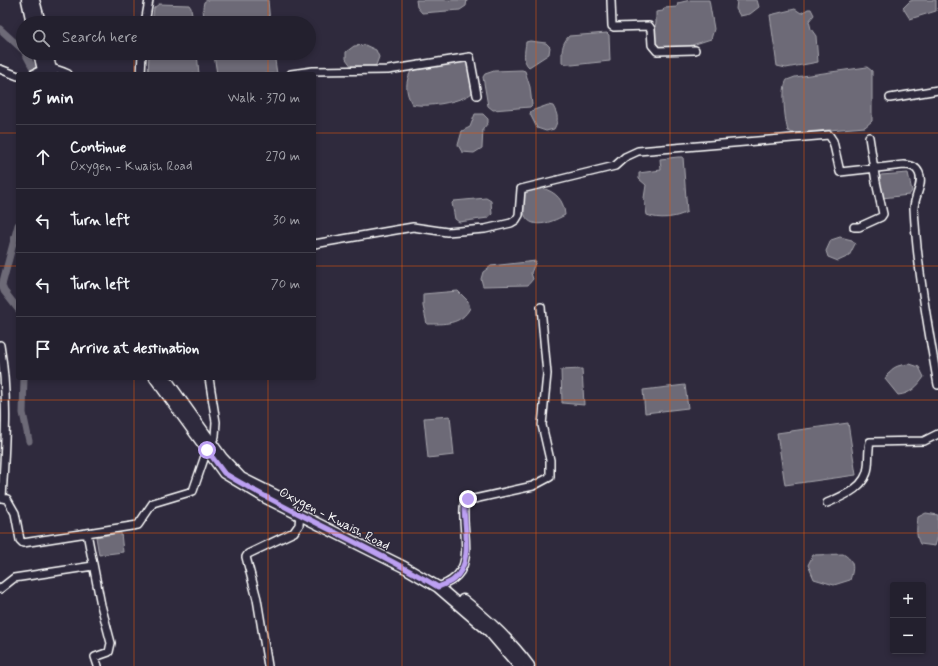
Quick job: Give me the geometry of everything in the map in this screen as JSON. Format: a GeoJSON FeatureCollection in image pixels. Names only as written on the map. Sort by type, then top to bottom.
{"type":"FeatureCollection","features":[{"type":"Feature","properties":{"kind":"main road"},"geometry":{"type":"LineString","coordinates":[[27,0],[30,16]]}},
{"type":"Feature","properties":{"kind":"main road"},"geometry":{"type":"LineString","coordinates":[[34,0],[38,16]]}},
{"type":"Feature","properties":{"kind":"main road"},"geometry":{"type":"LineString","coordinates":[[42,60],[46,71]]}},
{"type":"Feature","properties":{"kind":"main road"},"geometry":{"type":"LineString","coordinates":[[46,71],[47,60]]}},
{"type":"Feature","properties":{"kind":"main road","name":"Oxygen - Kwaish Road"},"geometry":{"type":"LineString","coordinates":[[157,380],[209,447],[241,478],[401,559],[491,623],[507,638],[528,666]]}},
{"type":"Feature","properties":{"kind":"main road","name":"Oxygen - Kwaish Road"},"geometry":{"type":"LineString","coordinates":[[166,380],[224,473],[300,514],[441,586],[489,631],[519,666]]}},
{"type":"Feature","properties":{"kind":"street"},"geometry":{"type":"LineString","coordinates":[[146,16],[149,0]]}},
{"type":"Feature","properties":{"kind":"street"},"geometry":{"type":"LineString","coordinates":[[611,0],[612,26],[649,26],[651,29],[652,45],[657,51],[695,50]]}},
{"type":"Feature","properties":{"kind":"street"},"geometry":{"type":"LineString","coordinates":[[306,72],[388,70],[470,57],[477,95]]}},
{"type":"Feature","properties":{"kind":"street"},"geometry":{"type":"LineString","coordinates":[[141,72],[142,60]]}},
{"type":"Feature","properties":{"kind":"street"},"geometry":{"type":"LineString","coordinates":[[0,69],[16,75]]}},
{"type":"Feature","properties":{"kind":"street"},"geometry":{"type":"LineString","coordinates":[[890,98],[938,90]]}},
{"type":"Feature","properties":{"kind":"street"},"geometry":{"type":"LineString","coordinates":[[316,244],[413,227],[448,232],[485,229],[511,223],[516,220],[519,215],[521,189],[615,166],[625,157],[638,151],[827,135],[832,136],[840,172],[912,166],[917,169],[920,174],[920,183],[914,206],[938,385]]}},
{"type":"Feature","properties":{"kind":"street"},"geometry":{"type":"LineString","coordinates":[[854,227],[859,227],[882,216],[870,137]]}},
{"type":"Feature","properties":{"kind":"street"},"geometry":{"type":"LineString","coordinates":[[441,586],[453,580],[462,569],[465,556],[465,501],[533,486],[550,477],[550,460],[542,425],[547,374],[541,307]]}},
{"type":"Feature","properties":{"kind":"street"},"geometry":{"type":"LineString","coordinates":[[0,345],[3,361],[6,418],[1,498],[7,499],[15,513],[20,540],[23,543],[138,525],[153,503],[193,491],[209,447],[215,436],[216,422],[209,380]]}},
{"type":"Feature","properties":{"kind":"street"},"geometry":{"type":"LineString","coordinates":[[827,503],[852,493],[865,479],[868,469],[870,442],[924,440],[938,434]]}},
{"type":"Feature","properties":{"kind":"street"},"geometry":{"type":"LineString","coordinates":[[268,666],[257,599],[246,557],[248,554],[294,532],[299,525],[300,514]]}},
{"type":"Feature","properties":{"kind":"street"},"geometry":{"type":"LineString","coordinates":[[87,533],[111,643],[109,652],[95,657],[98,666]]}},
{"type":"Feature","properties":{"kind":"street"},"geometry":{"type":"LineString","coordinates":[[0,589],[14,578],[93,566]]}},
{"type":"Feature","properties":{"kind":"shaded area"},"geometry":{"type":"Polygon","coordinates":[[[207,0],[268,0],[269,16],[204,16],[204,2],[207,0]]]}},
{"type":"Feature","properties":{"kind":"shaded area"},"geometry":{"type":"Polygon","coordinates":[[[416,0],[467,0],[466,6],[460,10],[422,13],[417,7],[416,0]]]}},
{"type":"Feature","properties":{"kind":"shaded area"},"geometry":{"type":"Polygon","coordinates":[[[690,0],[709,0],[714,29],[711,39],[689,46],[656,47],[653,32],[656,23],[656,12],[663,11],[664,8],[677,7],[678,3],[690,0]]]}},
{"type":"Feature","properties":{"kind":"shaded area"},"geometry":{"type":"Polygon","coordinates":[[[737,0],[757,0],[759,7],[750,14],[740,16],[736,9],[737,0]]]}},
{"type":"Feature","properties":{"kind":"shaded area"},"geometry":{"type":"Polygon","coordinates":[[[936,0],[936,11],[910,19],[903,8],[910,1],[936,0]]]}},
{"type":"Feature","properties":{"kind":"shaded area"},"geometry":{"type":"Polygon","coordinates":[[[159,4],[189,5],[192,16],[153,16],[154,8],[159,4]]]}},
{"type":"Feature","properties":{"kind":"shaded area"},"geometry":{"type":"Polygon","coordinates":[[[795,9],[801,13],[811,9],[814,15],[809,21],[811,29],[816,36],[818,62],[786,68],[777,66],[770,15],[795,9]]]}},
{"type":"Feature","properties":{"kind":"shaded area"},"geometry":{"type":"Polygon","coordinates":[[[607,33],[609,35],[610,61],[572,65],[562,63],[563,45],[569,36],[607,33]]]}},
{"type":"Feature","properties":{"kind":"shaded area"},"geometry":{"type":"Polygon","coordinates":[[[526,42],[546,43],[550,47],[549,54],[529,67],[525,62],[524,56],[526,42]]]}},
{"type":"Feature","properties":{"kind":"shaded area"},"geometry":{"type":"Polygon","coordinates":[[[365,45],[376,50],[379,57],[376,65],[370,68],[352,67],[346,59],[346,52],[354,46],[365,45]]]}},
{"type":"Feature","properties":{"kind":"shaded area"},"geometry":{"type":"Polygon","coordinates":[[[149,60],[198,60],[199,72],[148,72],[149,60]]]}},
{"type":"Feature","properties":{"kind":"shaded area"},"geometry":{"type":"Polygon","coordinates":[[[215,60],[275,60],[277,72],[217,72],[215,60]]]}},
{"type":"Feature","properties":{"kind":"shaded area"},"geometry":{"type":"Polygon","coordinates":[[[458,61],[467,62],[470,69],[472,93],[460,99],[434,105],[412,104],[407,91],[407,82],[412,69],[458,61]]]}},
{"type":"Feature","properties":{"kind":"shaded area"},"geometry":{"type":"Polygon","coordinates":[[[867,67],[872,71],[872,121],[865,127],[793,133],[788,131],[784,97],[785,84],[787,80],[795,77],[867,67]]]}},
{"type":"Feature","properties":{"kind":"shaded area"},"geometry":{"type":"Polygon","coordinates":[[[494,71],[525,71],[530,87],[532,105],[530,107],[493,110],[488,106],[483,77],[485,74],[494,71]]]}},
{"type":"Feature","properties":{"kind":"shaded area"},"geometry":{"type":"Polygon","coordinates":[[[548,105],[553,106],[557,115],[557,123],[554,129],[546,131],[537,128],[530,114],[531,111],[548,105]]]}},
{"type":"Feature","properties":{"kind":"shaded area"},"geometry":{"type":"Polygon","coordinates":[[[475,114],[483,114],[488,119],[488,123],[483,129],[482,148],[474,153],[462,152],[458,145],[462,131],[470,127],[475,114]]]}},
{"type":"Feature","properties":{"kind":"shaded area"},"geometry":{"type":"Polygon","coordinates":[[[683,157],[687,212],[678,216],[667,218],[652,217],[647,215],[644,198],[646,185],[639,179],[639,173],[661,170],[660,159],[683,157]]]}},
{"type":"Feature","properties":{"kind":"shaded area"},"geometry":{"type":"Polygon","coordinates":[[[908,173],[912,191],[909,195],[882,198],[879,179],[881,175],[908,173]]]}},
{"type":"Feature","properties":{"kind":"shaded area"},"geometry":{"type":"Polygon","coordinates":[[[542,188],[558,197],[563,205],[565,215],[545,223],[533,223],[528,220],[525,215],[523,195],[525,191],[542,188]]]}},
{"type":"Feature","properties":{"kind":"shaded area"},"geometry":{"type":"Polygon","coordinates":[[[486,198],[491,201],[492,214],[488,218],[459,222],[455,219],[452,203],[454,201],[486,198]]]}},
{"type":"Feature","properties":{"kind":"shaded area"},"geometry":{"type":"Polygon","coordinates":[[[840,237],[852,240],[855,244],[849,256],[838,261],[828,257],[826,251],[831,240],[840,237]]]}},
{"type":"Feature","properties":{"kind":"shaded area"},"geometry":{"type":"Polygon","coordinates":[[[536,261],[531,273],[533,279],[528,285],[483,286],[481,279],[483,272],[491,266],[536,261]]]}},
{"type":"Feature","properties":{"kind":"shaded area"},"geometry":{"type":"Polygon","coordinates":[[[458,291],[468,301],[470,308],[466,314],[457,321],[440,324],[427,324],[423,306],[423,294],[458,291]]]}},
{"type":"Feature","properties":{"kind":"shaded area"},"geometry":{"type":"Polygon","coordinates":[[[910,364],[919,367],[924,377],[913,389],[898,395],[885,379],[895,367],[910,364]]]}},
{"type":"Feature","properties":{"kind":"shaded area"},"geometry":{"type":"Polygon","coordinates":[[[582,369],[584,405],[562,403],[561,370],[582,369]]]}},
{"type":"Feature","properties":{"kind":"shaded area"},"geometry":{"type":"Polygon","coordinates":[[[685,385],[688,408],[645,413],[643,390],[685,385]]]}},
{"type":"Feature","properties":{"kind":"shaded area"},"geometry":{"type":"Polygon","coordinates":[[[450,416],[454,455],[428,458],[424,418],[450,416]]]}},
{"type":"Feature","properties":{"kind":"shaded area"},"geometry":{"type":"Polygon","coordinates":[[[848,423],[856,475],[785,485],[777,433],[848,423]]]}},
{"type":"Feature","properties":{"kind":"shaded area"},"geometry":{"type":"Polygon","coordinates":[[[926,513],[938,515],[938,536],[935,546],[920,544],[917,537],[918,517],[926,513]]]}},
{"type":"Feature","properties":{"kind":"shaded area"},"geometry":{"type":"Polygon","coordinates":[[[121,533],[123,552],[99,555],[96,537],[121,533]]]}},
{"type":"Feature","properties":{"kind":"shaded area"},"geometry":{"type":"Polygon","coordinates":[[[843,554],[852,562],[853,568],[850,580],[834,585],[814,579],[808,565],[813,555],[843,554]]]}},
{"type":"Feature","properties":{"kind":"waterway"},"geometry":{"type":"LineString","coordinates":[[0,29],[16,44]]}},
{"type":"Feature","properties":{"kind":"waterway"},"geometry":{"type":"LineString","coordinates":[[29,60],[35,72]]}},
{"type":"Feature","properties":{"kind":"waterway"},"geometry":{"type":"LineString","coordinates":[[16,232],[2,285],[4,291],[16,306]]}},
{"type":"Feature","properties":{"kind":"waterway"},"geometry":{"type":"LineString","coordinates":[[24,380],[23,413],[29,441]]}},
{"type":"Feature","properties":{"kind":"route"},"geometry":{"type":"LineString","coordinates":[[207,450],[224,473],[266,498],[404,567],[438,587],[453,580],[462,569],[465,556],[464,505],[465,501],[468,499]]}}]}
